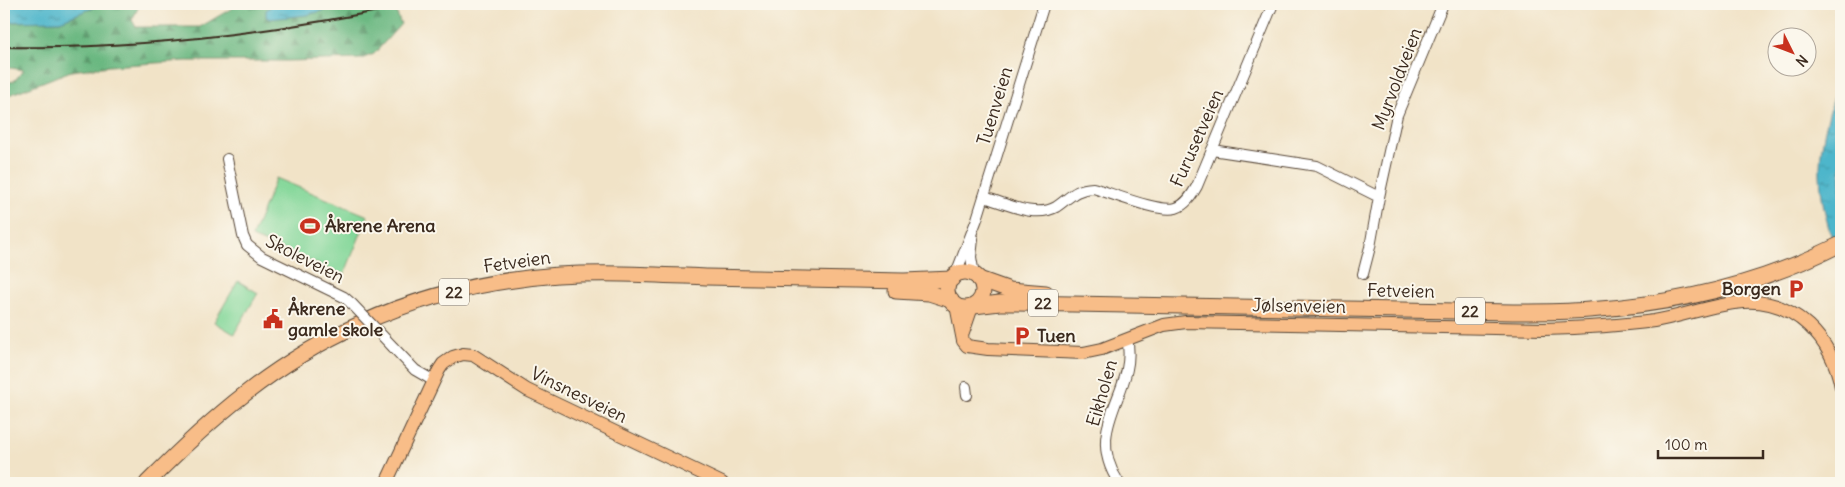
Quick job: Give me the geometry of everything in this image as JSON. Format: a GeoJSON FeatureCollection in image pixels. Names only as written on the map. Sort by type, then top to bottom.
{"type":"FeatureCollection","features":[{"type":"Feature","properties":{"kind":"highway","name":"22"},"geometry":{"type":"LineString","coordinates":[[1819,249],[1841,232]]}},
{"type":"Feature","properties":{"kind":"highway","name":"22"},"geometry":{"type":"LineString","coordinates":[[1819,249],[1841,244]]}},
{"type":"Feature","properties":{"kind":"highway","name":"Fetveien"},"geometry":{"type":"LineString","coordinates":[[977,277],[1001,288],[1031,293],[1560,302],[1634,296],[1686,286],[1819,249]]}},
{"type":"Feature","properties":{"kind":"highway","name":"Fetveien"},"geometry":{"type":"LineString","coordinates":[[973,306],[991,303],[1017,303],[1504,312],[1587,311],[1636,306],[1689,296],[1764,275],[1819,249]]}},
{"type":"Feature","properties":{"kind":"highway","name":"22"},"geometry":{"type":"LineString","coordinates":[[953,277],[964,273],[977,277]]}},
{"type":"Feature","properties":{"kind":"highway","name":"Fetveien"},"geometry":{"type":"LineString","coordinates":[[147,483],[223,410],[280,368],[360,323],[393,310],[436,297],[492,284],[543,277],[581,275],[904,281],[953,277]]}},
{"type":"Feature","properties":{"kind":"highway"},"geometry":{"type":"LineString","coordinates":[[953,277],[948,289],[953,303]]}},
{"type":"Feature","properties":{"kind":"highway"},"geometry":{"type":"LineString","coordinates":[[973,306],[978,303],[983,294],[983,288],[977,277]]}},
{"type":"Feature","properties":{"kind":"highway","name":"Fetveien"},"geometry":{"type":"LineString","coordinates":[[161,483],[229,417],[293,371],[341,344],[381,325],[453,302],[510,290],[581,284],[904,291],[929,293],[953,303]]}},
{"type":"Feature","properties":{"kind":"highway","name":"22"},"geometry":{"type":"LineString","coordinates":[[953,303],[964,308],[973,306]]}},
{"type":"Feature","properties":{"kind":"main road","name":"Jølsenveien"},"geometry":{"type":"LineString","coordinates":[[962,336],[964,343],[970,347],[1064,353],[1093,351],[1164,325],[1186,322],[1543,329],[1585,328],[1655,320],[1732,304],[1753,302],[1785,310],[1809,325],[1820,337],[1833,357],[1841,387]]}},
{"type":"Feature","properties":{"kind":"main road"},"geometry":{"type":"LineString","coordinates":[[953,303],[962,336]]}},
{"type":"Feature","properties":{"kind":"main road"},"geometry":{"type":"LineString","coordinates":[[962,336],[973,306]]}},
{"type":"Feature","properties":{"kind":"main road","name":"Vinsnesveien"},"geometry":{"type":"LineString","coordinates":[[386,483],[439,370],[448,360],[458,354],[473,355],[527,390],[722,483]]}},
{"type":"Feature","properties":{"kind":"street","name":"Tuenveien"},"geometry":{"type":"LineString","coordinates":[[953,277],[977,219],[1044,4]]}},
{"type":"Feature","properties":{"kind":"street","name":"Furusetveien"},"geometry":{"type":"LineString","coordinates":[[984,197],[1033,211],[1047,211],[1082,188],[1093,188],[1155,207],[1174,208],[1183,204],[1194,192],[1273,4]]}},
{"type":"Feature","properties":{"kind":"street","name":"Myrvoldveien"},"geometry":{"type":"LineString","coordinates":[[1363,274],[1397,115],[1443,4]]}},
{"type":"Feature","properties":{"kind":"street"},"geometry":{"type":"LineString","coordinates":[[1212,150],[1318,166],[1379,197]]}},
{"type":"Feature","properties":{"kind":"street","name":"Skoleveien"},"geometry":{"type":"LineString","coordinates":[[227,159],[243,236],[247,245],[262,257],[341,295],[352,304],[415,370],[434,381]]}},
{"type":"Feature","properties":{"kind":"street","name":"Tuenveien"},"geometry":{"type":"LineString","coordinates":[[977,219],[971,257],[977,277]]}},
{"type":"Feature","properties":{"kind":"street","name":"Eikholen"},"geometry":{"type":"LineString","coordinates":[[1119,483],[1108,465],[1105,447],[1112,413],[1130,358],[1127,339]]}},
{"type":"Feature","properties":{"kind":"green space"},"geometry":{"type":"Polygon","coordinates":[[[103,4],[140,4],[132,20],[136,27],[200,27],[239,4],[274,4],[266,10],[342,4],[393,4],[401,24],[374,54],[361,59],[186,61],[109,66],[71,71],[4,97],[4,83],[14,81],[24,70],[4,67],[4,22],[60,21],[103,4]]]}},
{"type":"Feature","properties":{"kind":"green space","name":"Åkrene Arena"},"geometry":{"type":"Polygon","coordinates":[[[276,178],[368,216],[344,275],[252,237],[276,178]]]}},
{"type":"Feature","properties":{"kind":"green space"},"geometry":{"type":"Polygon","coordinates":[[[238,281],[258,293],[234,334],[214,322],[238,281]]]}},
{"type":"Feature","properties":{"kind":"water"},"geometry":{"type":"Polygon","coordinates":[[[4,4],[103,4],[60,21],[4,22],[4,4]]]}},
{"type":"Feature","properties":{"kind":"water"},"geometry":{"type":"Polygon","coordinates":[[[274,4],[343,5],[308,15],[270,19],[266,17],[266,10],[274,4]]]}},
{"type":"Feature","properties":{"kind":"water"},"geometry":{"type":"Polygon","coordinates":[[[1841,70],[1841,264],[1833,242],[1822,198],[1820,162],[1827,121],[1841,70]]]}},
{"type":"Feature","properties":{"kind":"railway"},"geometry":{"type":"LineString","coordinates":[[4,47],[107,45],[210,37],[312,23],[413,4]]}},
{"type":"Feature","properties":{"kind":"place","name":"Åkrene Arena"},"geometry":{"type":"Point","coordinates":[310,226]}},
{"type":"Feature","properties":{"kind":"place","name":"Borgen"},"geometry":{"type":"Point","coordinates":[1796,289]}},
{"type":"Feature","properties":{"kind":"place","name":"Åkrene gamle skole"},"geometry":{"type":"Point","coordinates":[273,319]}},
{"type":"Feature","properties":{"kind":"place","name":"Tuen"},"geometry":{"type":"Point","coordinates":[1022,336]}}]}
